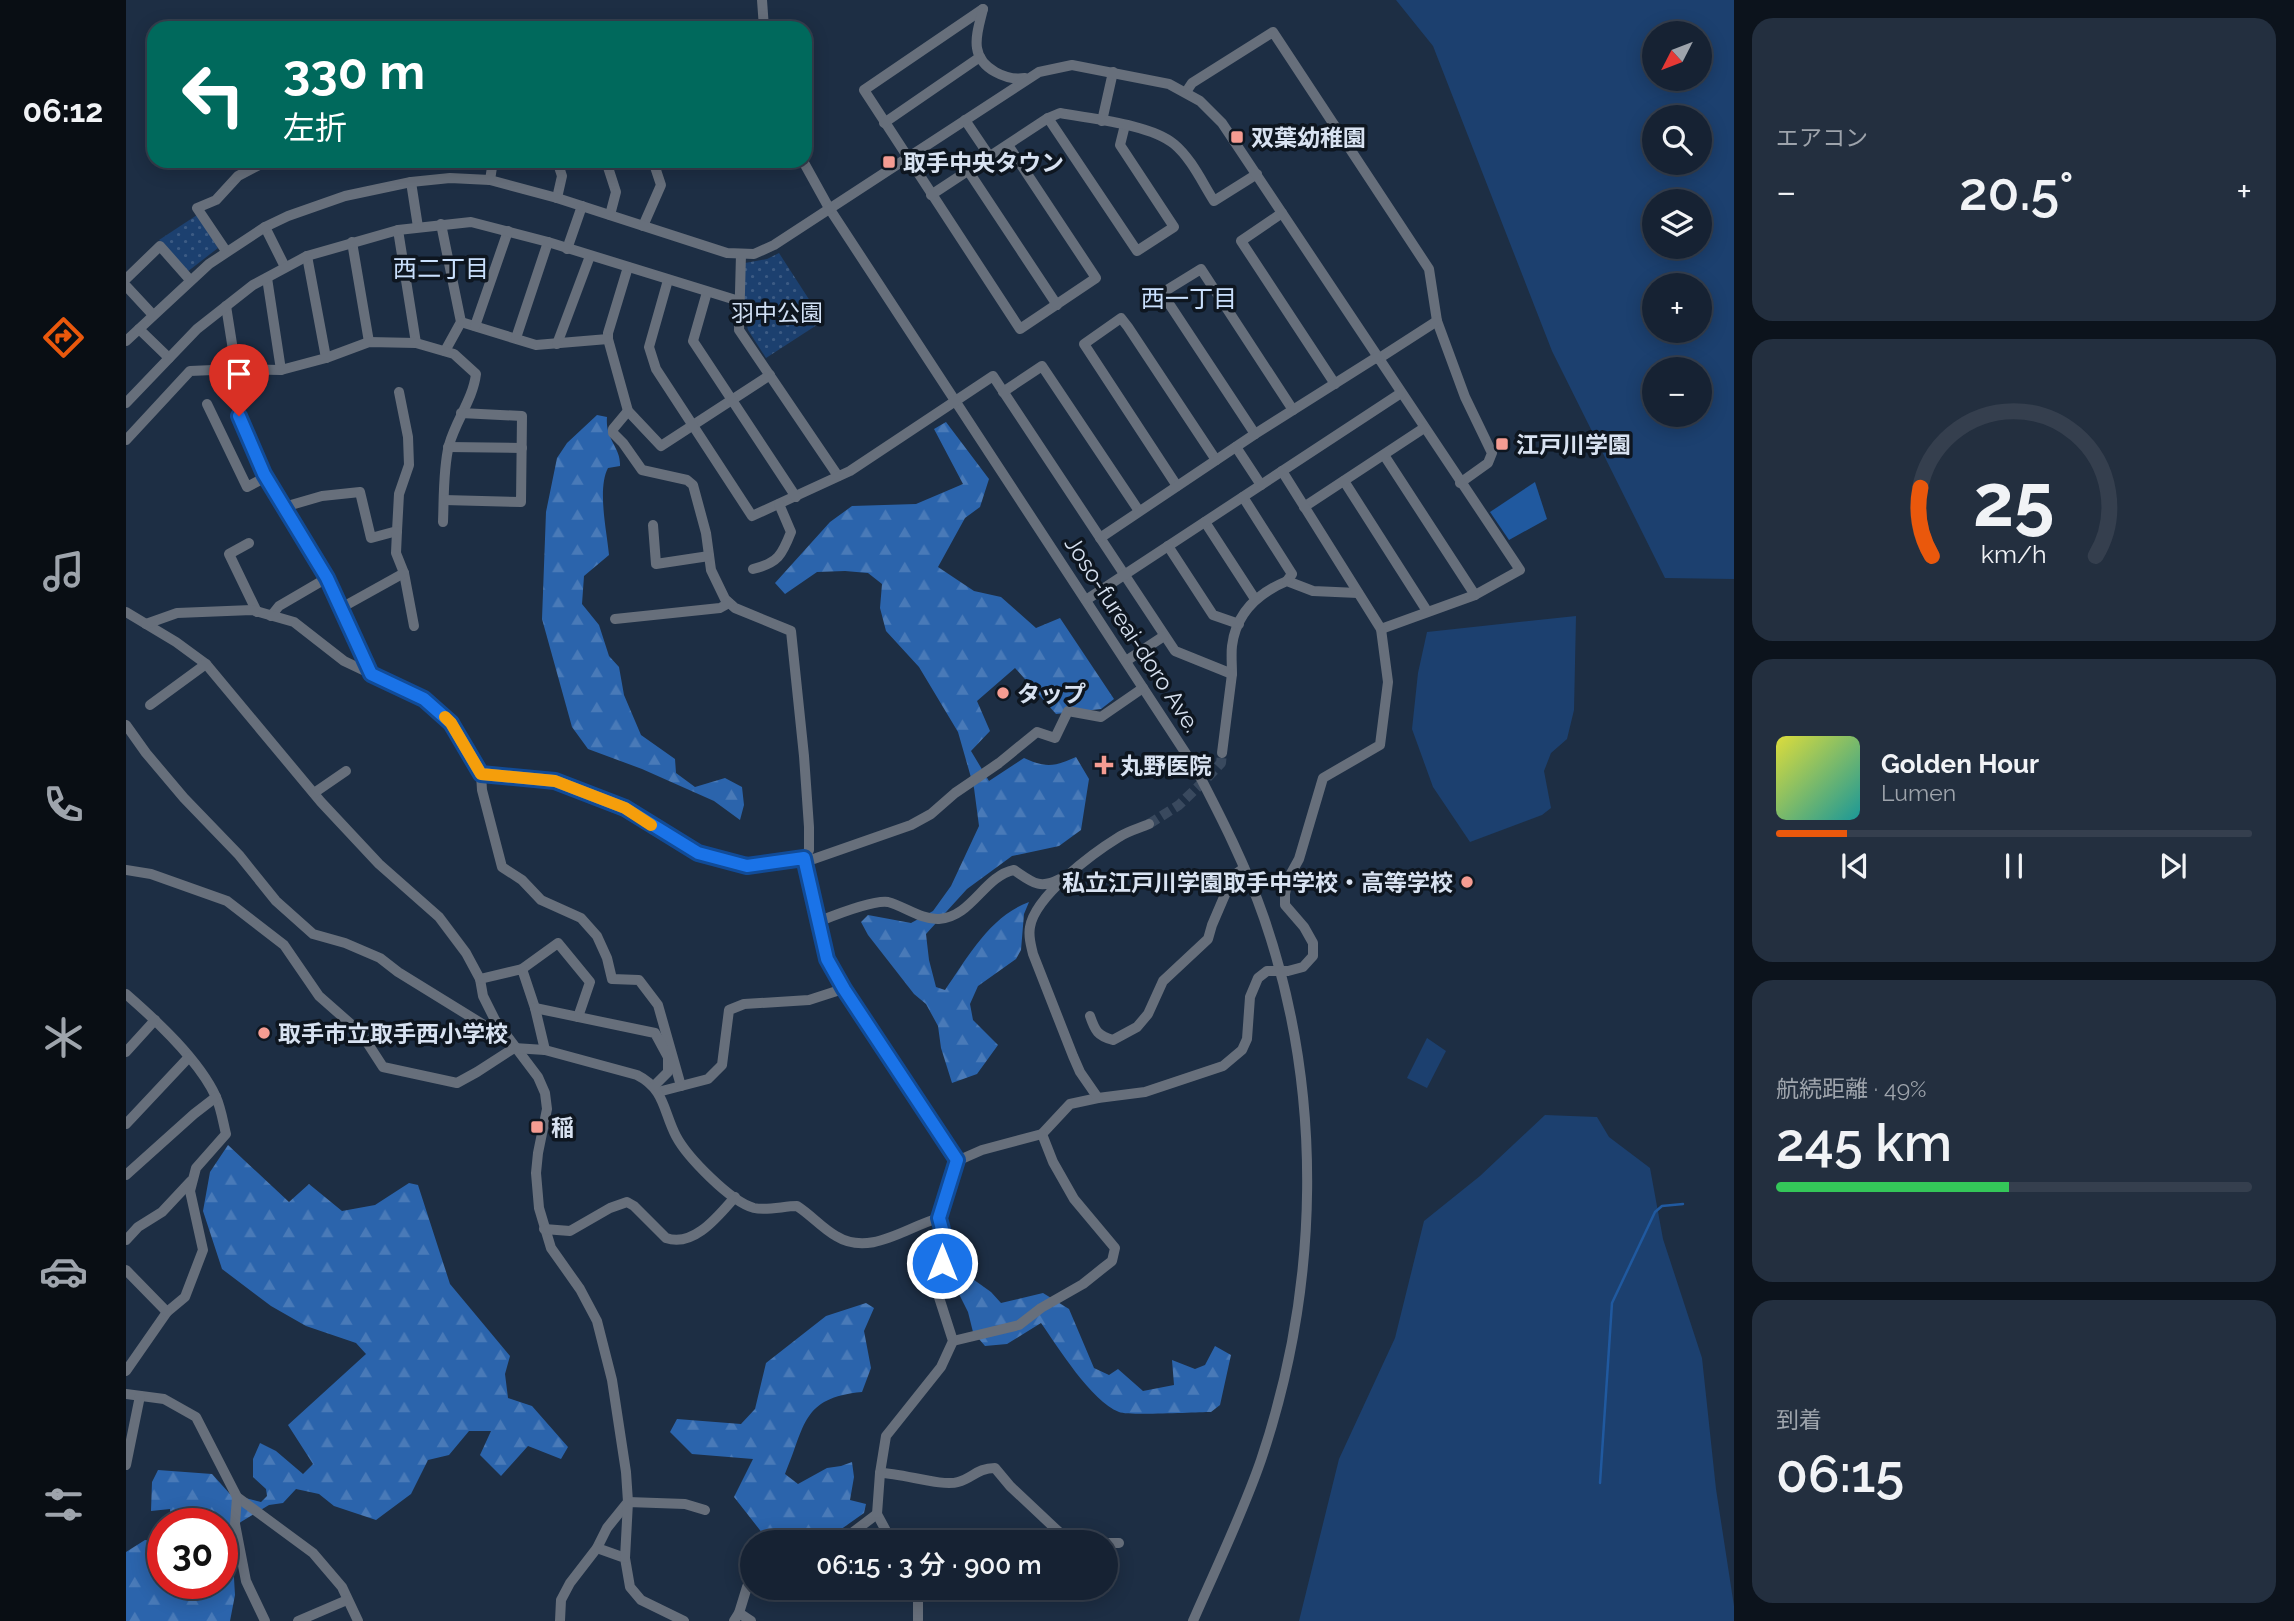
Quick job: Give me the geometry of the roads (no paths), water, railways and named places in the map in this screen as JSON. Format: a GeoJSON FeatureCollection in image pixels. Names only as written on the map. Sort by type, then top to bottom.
{"type":"FeatureCollection","features":[{"type":"Feature","properties":{"kind":"street"},"geometry":{"type":"LineString","coordinates":[[762,0],[764,21]]}},
{"type":"Feature","properties":{"kind":"street"},"geometry":{"type":"LineString","coordinates":[[1008,145],[1096,278],[1020,329],[864,90],[983,9],[976,39],[980,57],[994,71],[1007,77],[1015,80],[1030,78]]}},
{"type":"Feature","properties":{"kind":"street"},"geometry":{"type":"LineString","coordinates":[[1186,92],[1192,83],[1273,32],[1429,269],[1437,321],[1465,397],[1492,453],[1488,463],[1460,483]]}},
{"type":"Feature","properties":{"kind":"street"},"geometry":{"type":"LineString","coordinates":[[884,123],[980,57]]}},
{"type":"Feature","properties":{"kind":"street"},"geometry":{"type":"LineString","coordinates":[[126,341],[190,280],[226,251],[265,227],[345,196],[450,178],[490,180],[557,198],[715,250],[741,254],[765,251],[1030,78],[1057,67],[1072,65],[1162,82],[1186,92],[1214,113],[1520,570],[1475,594],[1381,629]]}},
{"type":"Feature","properties":{"kind":"street"},"geometry":{"type":"LineString","coordinates":[[1102,121],[1113,72]]}},
{"type":"Feature","properties":{"kind":"street"},"geometry":{"type":"LineString","coordinates":[[931,195],[1048,118],[1060,113],[1158,133],[1175,145],[1187,159],[1214,201],[1257,174]]}},
{"type":"Feature","properties":{"kind":"street"},"geometry":{"type":"LineString","coordinates":[[1048,118],[1137,251],[1174,227],[1120,145],[1125,125]]}},
{"type":"Feature","properties":{"kind":"street"},"geometry":{"type":"LineString","coordinates":[[965,120],[990,157]]}},
{"type":"Feature","properties":{"kind":"street"},"geometry":{"type":"LineString","coordinates":[[226,251],[197,208],[216,201],[238,176],[253,168]]}},
{"type":"Feature","properties":{"kind":"street"},"geometry":{"type":"LineString","coordinates":[[490,180],[493,168]]}},
{"type":"Feature","properties":{"kind":"street"},"geometry":{"type":"LineString","coordinates":[[557,198],[562,176],[559,168]]}},
{"type":"Feature","properties":{"kind":"street"},"geometry":{"type":"LineString","coordinates":[[608,168],[616,192],[610,215]]}},
{"type":"Feature","properties":{"kind":"street"},"geometry":{"type":"LineString","coordinates":[[643,226],[661,185],[655,168]]}},
{"type":"Feature","properties":{"kind":"street","name":"Joso-fureai-doro Ave."},"geometry":{"type":"LineString","coordinates":[[807,168],[829,208],[1196,769],[1244,868],[1264,919],[1279,970],[1300,1068],[1307,1156],[1304,1256],[1299,1303],[1291,1347],[1261,1460],[1193,1621]]}},
{"type":"Feature","properties":{"kind":"street"},"geometry":{"type":"LineString","coordinates":[[969,172],[1057,305]]}},
{"type":"Feature","properties":{"kind":"street"},"geometry":{"type":"LineString","coordinates":[[411,183],[418,227]]}},
{"type":"Feature","properties":{"kind":"street"},"geometry":{"type":"LineString","coordinates":[[567,248],[582,206]]}},
{"type":"Feature","properties":{"kind":"street"},"geometry":{"type":"LineString","coordinates":[[1282,213],[1241,241],[1335,384]]}},
{"type":"Feature","properties":{"kind":"street"},"geometry":{"type":"LineString","coordinates":[[126,403],[197,329],[267,278],[307,256],[398,230],[471,222],[548,242],[739,301]]}},
{"type":"Feature","properties":{"kind":"street"},"geometry":{"type":"LineString","coordinates":[[441,224],[461,322],[444,351]]}},
{"type":"Feature","properties":{"kind":"street"},"geometry":{"type":"LineString","coordinates":[[265,227],[285,267]]}},
{"type":"Feature","properties":{"kind":"street"},"geometry":{"type":"LineString","coordinates":[[398,230],[416,343]]}},
{"type":"Feature","properties":{"kind":"street"},"geometry":{"type":"LineString","coordinates":[[475,326],[508,231]]}},
{"type":"Feature","properties":{"kind":"street"},"geometry":{"type":"LineString","coordinates":[[352,242],[369,342]]}},
{"type":"Feature","properties":{"kind":"street"},"geometry":{"type":"LineString","coordinates":[[516,338],[548,242]]}},
{"type":"Feature","properties":{"kind":"street"},"geometry":{"type":"LineString","coordinates":[[126,279],[160,246],[190,280]]}},
{"type":"Feature","properties":{"kind":"street"},"geometry":{"type":"LineString","coordinates":[[741,254],[740,330],[838,476]]}},
{"type":"Feature","properties":{"kind":"street"},"geometry":{"type":"LineString","coordinates":[[307,256],[326,358]]}},
{"type":"Feature","properties":{"kind":"street"},"geometry":{"type":"LineString","coordinates":[[558,344],[590,256]]}},
{"type":"Feature","properties":{"kind":"street"},"geometry":{"type":"LineString","coordinates":[[628,267],[607,333],[608,339],[628,411],[661,446],[770,375]]}},
{"type":"Feature","properties":{"kind":"street"},"geometry":{"type":"LineString","coordinates":[[1255,434],[1162,293],[1193,272],[1201,269],[1293,410]]}},
{"type":"Feature","properties":{"kind":"street"},"geometry":{"type":"LineString","coordinates":[[267,278],[281,370]]}},
{"type":"Feature","properties":{"kind":"street"},"geometry":{"type":"LineString","coordinates":[[668,280],[649,347],[656,369],[752,516],[838,476],[993,376],[1175,651],[1233,674]]}},
{"type":"Feature","properties":{"kind":"street"},"geometry":{"type":"LineString","coordinates":[[126,286],[153,315]]}},
{"type":"Feature","properties":{"kind":"street"},"geometry":{"type":"LineString","coordinates":[[707,292],[693,341],[796,497]]}},
{"type":"Feature","properties":{"kind":"street"},"geometry":{"type":"LineString","coordinates":[[226,306],[236,369]]}},
{"type":"Feature","properties":{"kind":"street"},"geometry":{"type":"LineString","coordinates":[[1177,486],[1084,344],[1121,318],[1216,460]]}},
{"type":"Feature","properties":{"kind":"street"},"geometry":{"type":"LineString","coordinates":[[1100,538],[1255,434],[1437,321]]}},
{"type":"Feature","properties":{"kind":"street"},"geometry":{"type":"LineString","coordinates":[[461,322],[536,345],[608,339]]}},
{"type":"Feature","properties":{"kind":"street"},"geometry":{"type":"LineString","coordinates":[[139,329],[169,358]]}},
{"type":"Feature","properties":{"kind":"street"},"geometry":{"type":"LineString","coordinates":[[126,440],[190,371],[281,370],[326,358],[369,342],[416,343],[454,354],[476,374],[474,389],[448,447],[443,522]]}},
{"type":"Feature","properties":{"kind":"street"},"geometry":{"type":"LineString","coordinates":[[1003,392],[1042,366],[1139,512]]}},
{"type":"Feature","properties":{"kind":"street"},"geometry":{"type":"LineString","coordinates":[[399,392],[408,437],[409,465],[399,494],[396,553],[404,573],[414,625]]}},
{"type":"Feature","properties":{"kind":"street"},"geometry":{"type":"LineString","coordinates":[[1086,600],[1401,393]]}},
{"type":"Feature","properties":{"kind":"street"},"geometry":{"type":"LineString","coordinates":[[207,404],[247,487],[266,477]]}},
{"type":"Feature","properties":{"kind":"street"},"geometry":{"type":"LineString","coordinates":[[628,411],[613,429],[613,433],[642,470],[687,480],[693,485],[706,533],[711,570],[725,599],[735,608],[791,631],[808,815],[809,850],[805,860],[827,959],[957,1160]]}},
{"type":"Feature","properties":{"kind":"street"},"geometry":{"type":"LineString","coordinates":[[444,500],[521,502],[522,416],[461,413]]}},
{"type":"Feature","properties":{"kind":"street"},"geometry":{"type":"LineString","coordinates":[[239,416],[266,477],[327,578],[371,674]]}},
{"type":"Feature","properties":{"kind":"street"},"geometry":{"type":"LineString","coordinates":[[1304,507],[1424,428]]}},
{"type":"Feature","properties":{"kind":"street"},"geometry":{"type":"LineString","coordinates":[[448,447],[522,448]]}},
{"type":"Feature","properties":{"kind":"street"},"geometry":{"type":"LineString","coordinates":[[1236,447],[1261,485]]}},
{"type":"Feature","properties":{"kind":"street"},"geometry":{"type":"LineString","coordinates":[[1384,455],[1475,594]]}},
{"type":"Feature","properties":{"kind":"street"},"geometry":{"type":"LineString","coordinates":[[957,1160],[982,1150],[1042,1134],[1070,1104],[1145,1091],[1223,1066],[1242,1050],[1247,1039],[1250,997],[1258,978],[1268,971],[1289,971],[1303,967],[1312,956],[1313,943],[1304,927],[1285,905],[1288,879],[1299,859],[1323,778],[1380,745],[1388,682],[1381,629],[1282,471]]}},
{"type":"Feature","properties":{"kind":"street"},"geometry":{"type":"LineString","coordinates":[[1344,481],[1427,611]]}},
{"type":"Feature","properties":{"kind":"street"},"geometry":{"type":"LineString","coordinates":[[284,507],[322,496],[360,492],[371,538],[397,531]]}},
{"type":"Feature","properties":{"kind":"street"},"geometry":{"type":"LineString","coordinates":[[1222,753],[1233,674],[1232,645],[1239,624],[1255,598],[1287,580],[1292,574],[1243,497]]}},
{"type":"Feature","properties":{"kind":"street"},"geometry":{"type":"LineString","coordinates":[[753,569],[768,565],[782,554],[791,532],[779,505]]}},
{"type":"Feature","properties":{"kind":"street"},"geometry":{"type":"LineString","coordinates":[[1205,522],[1255,598]]}},
{"type":"Feature","properties":{"kind":"street"},"geometry":{"type":"LineString","coordinates":[[653,525],[656,564],[709,556]]}},
{"type":"Feature","properties":{"kind":"street"},"geometry":{"type":"LineString","coordinates":[[249,543],[229,554],[257,612]]}},
{"type":"Feature","properties":{"kind":"street"},"geometry":{"type":"LineString","coordinates":[[1168,546],[1213,615],[1239,624]]}},
{"type":"Feature","properties":{"kind":"street"},"geometry":{"type":"LineString","coordinates":[[341,608],[404,573]]}},
{"type":"Feature","properties":{"kind":"street"},"geometry":{"type":"LineString","coordinates":[[271,616],[279,606],[327,578]]}},
{"type":"Feature","properties":{"kind":"street"},"geometry":{"type":"LineString","coordinates":[[1287,580],[1313,590],[1358,593]]}},
{"type":"Feature","properties":{"kind":"street"},"geometry":{"type":"LineString","coordinates":[[615,619],[720,608],[729,603]]}},
{"type":"Feature","properties":{"kind":"street"},"geometry":{"type":"LineString","coordinates":[[126,612],[206,664],[314,793],[379,864],[439,917],[466,953],[480,979],[483,996],[495,1020],[538,1077],[545,1093],[547,1109],[538,1153],[539,1208],[551,1248],[580,1289],[597,1321],[612,1380],[626,1472],[628,1502],[625,1558],[630,1587],[640,1600],[684,1621]]}},
{"type":"Feature","properties":{"kind":"street"},"geometry":{"type":"LineString","coordinates":[[146,624],[177,613],[257,612],[294,622],[344,661],[424,699],[451,723],[481,774],[482,790],[502,867],[522,880],[541,900],[581,918],[597,936],[607,958],[612,979],[639,980],[658,1005],[681,1086]]}},
{"type":"Feature","properties":{"kind":"street"},"geometry":{"type":"LineString","coordinates":[[1126,661],[1164,636]]}},
{"type":"Feature","properties":{"kind":"street"},"geometry":{"type":"LineString","coordinates":[[150,705],[206,664]]}},
{"type":"Feature","properties":{"kind":"street"},"geometry":{"type":"LineString","coordinates":[[481,774],[555,781],[625,808],[698,853],[747,866],[805,860],[911,825],[931,814],[1037,732],[1055,738],[1068,711],[1101,718],[1143,688]]}},
{"type":"Feature","properties":{"kind":"street"},"geometry":{"type":"LineString","coordinates":[[126,725],[146,754],[239,855],[276,901],[313,934],[345,943],[380,958],[511,1044],[545,1050],[637,1075],[656,1089],[676,1137],[683,1147],[705,1172],[735,1197],[758,1209],[797,1206],[838,1238],[853,1243],[892,1237],[939,1218]]}},
{"type":"Feature","properties":{"kind":"street"},"geometry":{"type":"LineString","coordinates":[[314,793],[346,771]]}},
{"type":"Feature","properties":{"kind":"street"},"geometry":{"type":"LineString","coordinates":[[820,920],[886,902],[938,919],[958,914],[1002,873],[1014,870],[1034,883],[1048,885],[1063,878],[1121,836],[1149,824]]}},
{"type":"Feature","properties":{"kind":"street"},"geometry":{"type":"LineString","coordinates":[[1090,1016],[1095,1031],[1100,1036],[1113,1040],[1137,1027],[1148,1014],[1163,981],[1208,939],[1233,877],[1244,868]]}},
{"type":"Feature","properties":{"kind":"street"},"geometry":{"type":"LineString","coordinates":[[126,870],[151,874],[227,901],[264,929],[284,945],[319,996],[361,1033],[383,1067],[457,1083],[511,1044]]}},
{"type":"Feature","properties":{"kind":"street"},"geometry":{"type":"LineString","coordinates":[[1063,878],[1030,925],[1029,939],[1073,1056],[1080,1072],[1098,1098]]}},
{"type":"Feature","properties":{"kind":"street"},"geometry":{"type":"LineString","coordinates":[[480,979],[522,969],[558,943],[590,982]]}},
{"type":"Feature","properties":{"kind":"street"},"geometry":{"type":"LineString","coordinates":[[522,969],[545,1050]]}},
{"type":"Feature","properties":{"kind":"street"},"geometry":{"type":"LineString","coordinates":[[590,982],[611,975]]}},
{"type":"Feature","properties":{"kind":"street"},"geometry":{"type":"LineString","coordinates":[[578,1017],[590,982]]}},
{"type":"Feature","properties":{"kind":"street"},"geometry":{"type":"LineString","coordinates":[[656,1089],[708,1079],[722,1065],[729,1010],[744,1004],[809,1000],[844,989]]}},
{"type":"Feature","properties":{"kind":"street"},"geometry":{"type":"LineString","coordinates":[[126,994],[155,1020],[189,1057],[216,1097],[226,1134],[196,1168],[190,1191],[203,1250],[184,1297],[167,1312],[126,1371]]}},
{"type":"Feature","properties":{"kind":"street"},"geometry":{"type":"LineString","coordinates":[[535,1008],[656,1033],[668,1057],[668,1072],[656,1089]]}},
{"type":"Feature","properties":{"kind":"street"},"geometry":{"type":"LineString","coordinates":[[126,1052],[155,1020]]}},
{"type":"Feature","properties":{"kind":"street"},"geometry":{"type":"LineString","coordinates":[[126,1124],[189,1057]]}},
{"type":"Feature","properties":{"kind":"street"},"geometry":{"type":"LineString","coordinates":[[126,1175],[216,1097]]}},
{"type":"Feature","properties":{"kind":"street"},"geometry":{"type":"LineString","coordinates":[[953,1341],[1019,1325],[1041,1308],[1083,1284],[1112,1261],[1115,1248],[1074,1199],[1052,1162],[1042,1134]]}},
{"type":"Feature","properties":{"kind":"street"},"geometry":{"type":"LineString","coordinates":[[886,1530],[877,1514],[886,1436],[941,1367],[953,1341],[936,1288],[946,1244],[939,1218],[957,1160]]}},
{"type":"Feature","properties":{"kind":"street"},"geometry":{"type":"LineString","coordinates":[[126,1240],[138,1227],[162,1212],[193,1180]]}},
{"type":"Feature","properties":{"kind":"street"},"geometry":{"type":"LineString","coordinates":[[544,1228],[570,1231],[610,1208],[627,1202],[666,1238],[673,1241],[684,1240],[710,1224],[735,1197]]}},
{"type":"Feature","properties":{"kind":"street"},"geometry":{"type":"LineString","coordinates":[[126,1270],[167,1312]]}},
{"type":"Feature","properties":{"kind":"street"},"geometry":{"type":"LineString","coordinates":[[126,1349],[138,1356]]}},
{"type":"Feature","properties":{"kind":"street"},"geometry":{"type":"LineString","coordinates":[[126,1394],[164,1399],[196,1417],[237,1497],[313,1553],[342,1587],[358,1621]]}},
{"type":"Feature","properties":{"kind":"street"},"geometry":{"type":"LineString","coordinates":[[126,1465],[140,1396]]}},
{"type":"Feature","properties":{"kind":"street"},"geometry":{"type":"LineString","coordinates":[[880,1473],[957,1483],[983,1468],[995,1468],[1057,1530]]}},
{"type":"Feature","properties":{"kind":"street"},"geometry":{"type":"LineString","coordinates":[[237,1497],[235,1524],[246,1581],[265,1621]]}},
{"type":"Feature","properties":{"kind":"street"},"geometry":{"type":"LineString","coordinates":[[628,1502],[685,1504],[705,1510]]}},
{"type":"Feature","properties":{"kind":"street"},"geometry":{"type":"LineString","coordinates":[[560,1621],[561,1600],[570,1583],[628,1502]]}},
{"type":"Feature","properties":{"kind":"street"},"geometry":{"type":"LineString","coordinates":[[856,1530],[877,1514]]}},
{"type":"Feature","properties":{"kind":"street"},"geometry":{"type":"LineString","coordinates":[[597,1548],[625,1558]]}},
{"type":"Feature","properties":{"kind":"street"},"geometry":{"type":"LineString","coordinates":[[298,1621],[347,1600]]}},
{"type":"Feature","properties":{"kind":"street"},"geometry":{"type":"LineString","coordinates":[[742,1600],[736,1617],[751,1621]]}},
{"type":"Feature","properties":{"kind":"street"},"geometry":{"type":"LineString","coordinates":[[918,1600],[918,1621]]}},
{"type":"Feature","properties":{"kind":"waterway"},"geometry":{"type":"LineString","coordinates":[[1600,1483],[1612,1303],[1655,1212],[1662,1206],[1683,1204]]}},
{"type":"Feature","properties":{"kind":"tunnel"},"geometry":{"type":"LineString","coordinates":[[1149,824],[1179,805],[1204,781],[1221,763],[1222,753]]}},
{"type":"Feature","properties":{"kind":"place","name":"双葉幼稚園"},"geometry":{"type":"Point","coordinates":[1237,137]}},
{"type":"Feature","properties":{"kind":"place","name":"取手中央タウン"},"geometry":{"type":"Point","coordinates":[889,162]}},
{"type":"Feature","properties":{"kind":"place","name":"江戸川学園"},"geometry":{"type":"Point","coordinates":[1502,444]}},
{"type":"Feature","properties":{"kind":"place","name":"タップ"},"geometry":{"type":"Point","coordinates":[1003,693]}},
{"type":"Feature","properties":{"kind":"place","name":"丸野医院"},"geometry":{"type":"Point","coordinates":[1104,765]}},
{"type":"Feature","properties":{"kind":"place","name":"私立江戸川学園取手中学校・高等学校"},"geometry":{"type":"Point","coordinates":[1467,882]}},
{"type":"Feature","properties":{"kind":"place","name":"取手市立取手西小学校"},"geometry":{"type":"Point","coordinates":[264,1033]}},
{"type":"Feature","properties":{"kind":"place","name":"稲"},"geometry":{"type":"Point","coordinates":[537,1127]}},
{"type":"Feature","properties":{"kind":"district","name":"西二丁目"},"geometry":{"type":"Point","coordinates":[441,268]}},
{"type":"Feature","properties":{"kind":"district","name":"西一丁目"},"geometry":{"type":"Point","coordinates":[1189,298]}},
{"type":"Feature","properties":{"kind":"park label","name":"羽中公園"},"geometry":{"type":"Point","coordinates":[777,312]}}]}
